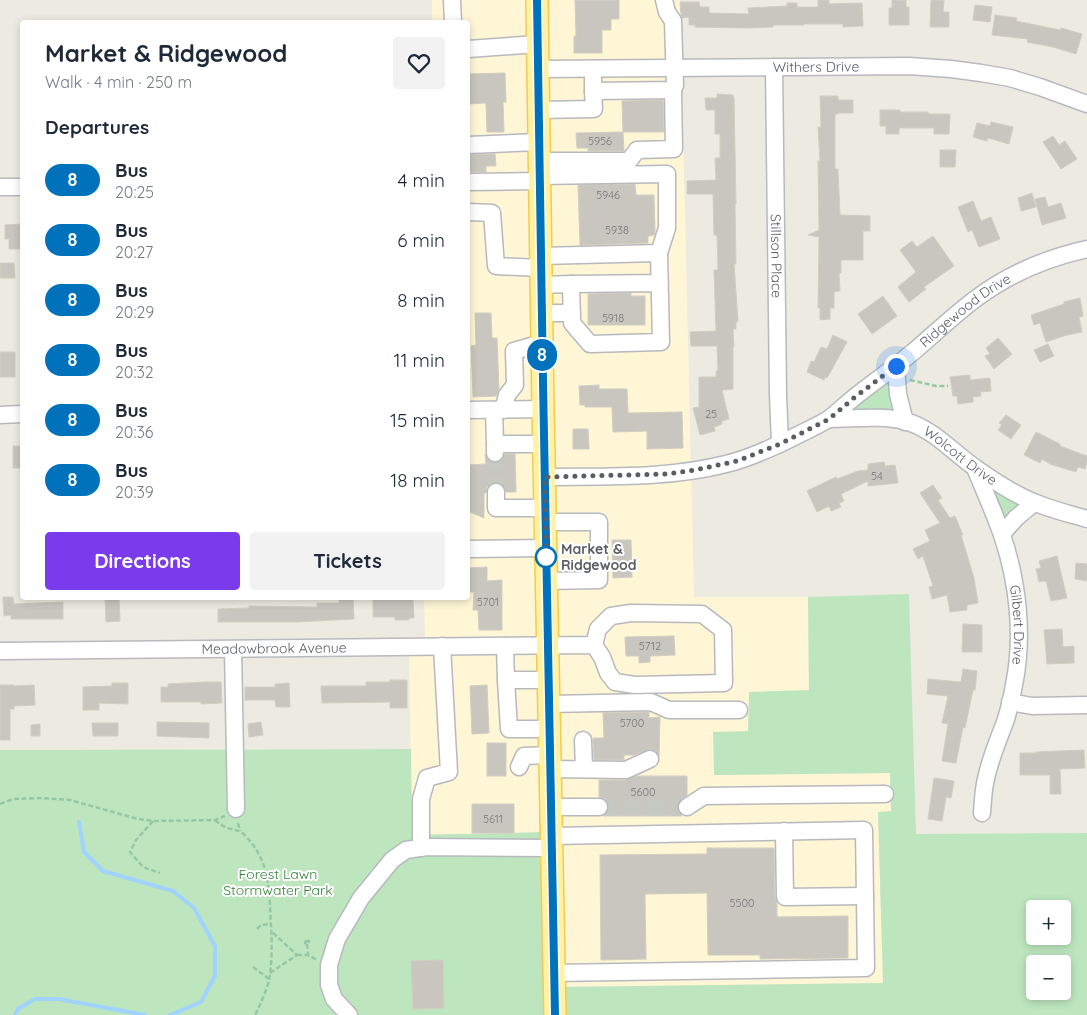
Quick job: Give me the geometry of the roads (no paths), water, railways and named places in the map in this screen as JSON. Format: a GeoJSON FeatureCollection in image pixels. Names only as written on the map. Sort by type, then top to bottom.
{"type":"FeatureCollection","features":[{"type":"Feature","properties":{"kind":"main road"},"geometry":{"type":"LineString","coordinates":[[537,0],[555,1015]]}},
{"type":"Feature","properties":{"kind":"street"},"geometry":{"type":"LineString","coordinates":[[452,0],[452,20]]}},
{"type":"Feature","properties":{"kind":"street"},"geometry":{"type":"LineString","coordinates":[[470,137],[539,159],[629,161],[637,150],[674,149],[671,90],[675,85],[673,21],[667,12],[664,0]]}},
{"type":"Feature","properties":{"kind":"street"},"geometry":{"type":"LineString","coordinates":[[470,49],[538,44]]}},
{"type":"Feature","properties":{"kind":"street","name":"Withers Drive"},"geometry":{"type":"LineString","coordinates":[[538,69],[908,66],[951,69],[1010,78],[1087,104]]}},
{"type":"Feature","properties":{"kind":"street","name":"Stillson Place"},"geometry":{"type":"LineString","coordinates":[[774,68],[780,444]]}},
{"type":"Feature","properties":{"kind":"street"},"geometry":{"type":"LineString","coordinates":[[538,110],[594,109],[593,69]]}},
{"type":"Feature","properties":{"kind":"street"},"geometry":{"type":"LineString","coordinates":[[593,91],[671,90]]}},
{"type":"Feature","properties":{"kind":"street"},"geometry":{"type":"LineString","coordinates":[[470,145],[539,159],[667,174],[667,228],[659,253],[660,342],[590,344],[572,323],[572,284]]}},
{"type":"Feature","properties":{"kind":"street"},"geometry":{"type":"LineString","coordinates":[[470,181],[539,159]]}},
{"type":"Feature","properties":{"kind":"street"},"geometry":{"type":"LineString","coordinates":[[0,187],[20,187]]}},
{"type":"Feature","properties":{"kind":"street"},"geometry":{"type":"LineString","coordinates":[[470,212],[492,213],[496,266],[541,270],[659,253]]}},
{"type":"Feature","properties":{"kind":"street","name":"Ridgewood Drive"},"geometry":{"type":"LineString","coordinates":[[545,477],[633,476],[695,470],[740,460],[780,444],[829,419],[991,288],[1030,268],[1060,256],[1087,249]]}},
{"type":"Feature","properties":{"kind":"street"},"geometry":{"type":"LineString","coordinates":[[541,270],[572,284],[660,283]]}},
{"type":"Feature","properties":{"kind":"street"},"geometry":{"type":"LineString","coordinates":[[542,313],[572,313]]}},
{"type":"Feature","properties":{"kind":"street"},"geometry":{"type":"LineString","coordinates":[[542,343],[514,351],[515,385],[499,410],[495,449],[544,444]]}},
{"type":"Feature","properties":{"kind":"street"},"geometry":{"type":"LineString","coordinates":[[896,366],[898,394],[905,422]]}},
{"type":"Feature","properties":{"kind":"street"},"geometry":{"type":"LineString","coordinates":[[470,410],[543,409]]}},
{"type":"Feature","properties":{"kind":"street"},"geometry":{"type":"LineString","coordinates":[[0,415],[20,414]]}},
{"type":"Feature","properties":{"kind":"street","name":"Wolcott Drive"},"geometry":{"type":"LineString","coordinates":[[829,419],[879,418],[905,422],[923,429],[947,444],[975,468],[1002,485],[1034,502],[1066,514],[1087,519]]}},
{"type":"Feature","properties":{"kind":"street","name":"Gilbert Drive"},"geometry":{"type":"LineString","coordinates":[[975,468],[1002,534],[1013,578],[1019,645],[1014,685],[1006,720],[986,778],[982,813]]}},
{"type":"Feature","properties":{"kind":"street"},"geometry":{"type":"LineString","coordinates":[[496,492],[496,508],[599,522],[599,580],[547,581]]}},
{"type":"Feature","properties":{"kind":"street"},"geometry":{"type":"LineString","coordinates":[[1002,534],[1034,502]]}},
{"type":"Feature","properties":{"kind":"street"},"geometry":{"type":"LineString","coordinates":[[470,549],[546,548]]}},
{"type":"Feature","properties":{"kind":"street"},"geometry":{"type":"LineString","coordinates":[[631,613],[702,614],[723,630],[724,683],[635,685],[615,682],[608,673],[602,657],[594,646],[598,628],[611,616],[631,613]]}},
{"type":"Feature","properties":{"kind":"street"},"geometry":{"type":"LineString","coordinates":[[421,848],[421,799],[427,778],[449,772],[442,646]]}},
{"type":"Feature","properties":{"kind":"street"},"geometry":{"type":"LineString","coordinates":[[505,646],[508,729],[550,729]]}},
{"type":"Feature","properties":{"kind":"street","name":"Meadowbrook Avenue"},"geometry":{"type":"LineString","coordinates":[[0,651],[594,646]]}},
{"type":"Feature","properties":{"kind":"street"},"geometry":{"type":"LineString","coordinates":[[233,649],[236,809]]}},
{"type":"Feature","properties":{"kind":"street"},"geometry":{"type":"LineString","coordinates":[[506,680],[549,680]]}},
{"type":"Feature","properties":{"kind":"street"},"geometry":{"type":"LineString","coordinates":[[549,704],[651,702],[668,710],[739,710]]}},
{"type":"Feature","properties":{"kind":"street"},"geometry":{"type":"LineString","coordinates":[[1010,702],[1032,706],[1087,705]]}},
{"type":"Feature","properties":{"kind":"street"},"geometry":{"type":"LineString","coordinates":[[583,740],[584,769]]}},
{"type":"Feature","properties":{"kind":"street"},"geometry":{"type":"LineString","coordinates":[[519,767],[524,756],[584,769],[626,770],[650,759]]}},
{"type":"Feature","properties":{"kind":"street"},"geometry":{"type":"LineString","coordinates":[[687,807],[704,796],[885,794]]}},
{"type":"Feature","properties":{"kind":"street"},"geometry":{"type":"LineString","coordinates":[[551,807],[599,807]]}},
{"type":"Feature","properties":{"kind":"street"},"geometry":{"type":"LineString","coordinates":[[349,1015],[334,999],[321,962],[337,939],[360,898],[392,860],[406,850],[784,831],[864,830],[866,968],[554,973]]}},
{"type":"Feature","properties":{"kind":"street"},"geometry":{"type":"LineString","coordinates":[[784,831],[785,897],[865,896]]}},
{"type":"Feature","properties":{"kind":"waterway"},"geometry":{"type":"LineString","coordinates":[[79,822],[84,852],[103,871],[173,891],[194,908],[215,946],[215,976],[201,1002],[170,1015]]}},
{"type":"Feature","properties":{"kind":"waterway"},"geometry":{"type":"LineString","coordinates":[[15,1015],[18,1009],[35,999],[58,999],[145,1015]]}},
{"type":"Feature","properties":{"kind":"tunnel"},"geometry":{"type":"LineString","coordinates":[[495,453],[496,492]]}},
{"type":"Feature","properties":{"kind":"tunnel"},"geometry":{"type":"LineString","coordinates":[[599,807],[687,807]]}},
{"type":"Feature","properties":{"kind":"place","name":"Market & Ridgewood"},"geometry":{"type":"Point","coordinates":[546,557]}},
{"type":"Feature","properties":{"kind":"park label","name":"Forest Lawn Stormwater Park"},"geometry":{"type":"Point","coordinates":[278,882]}}]}
